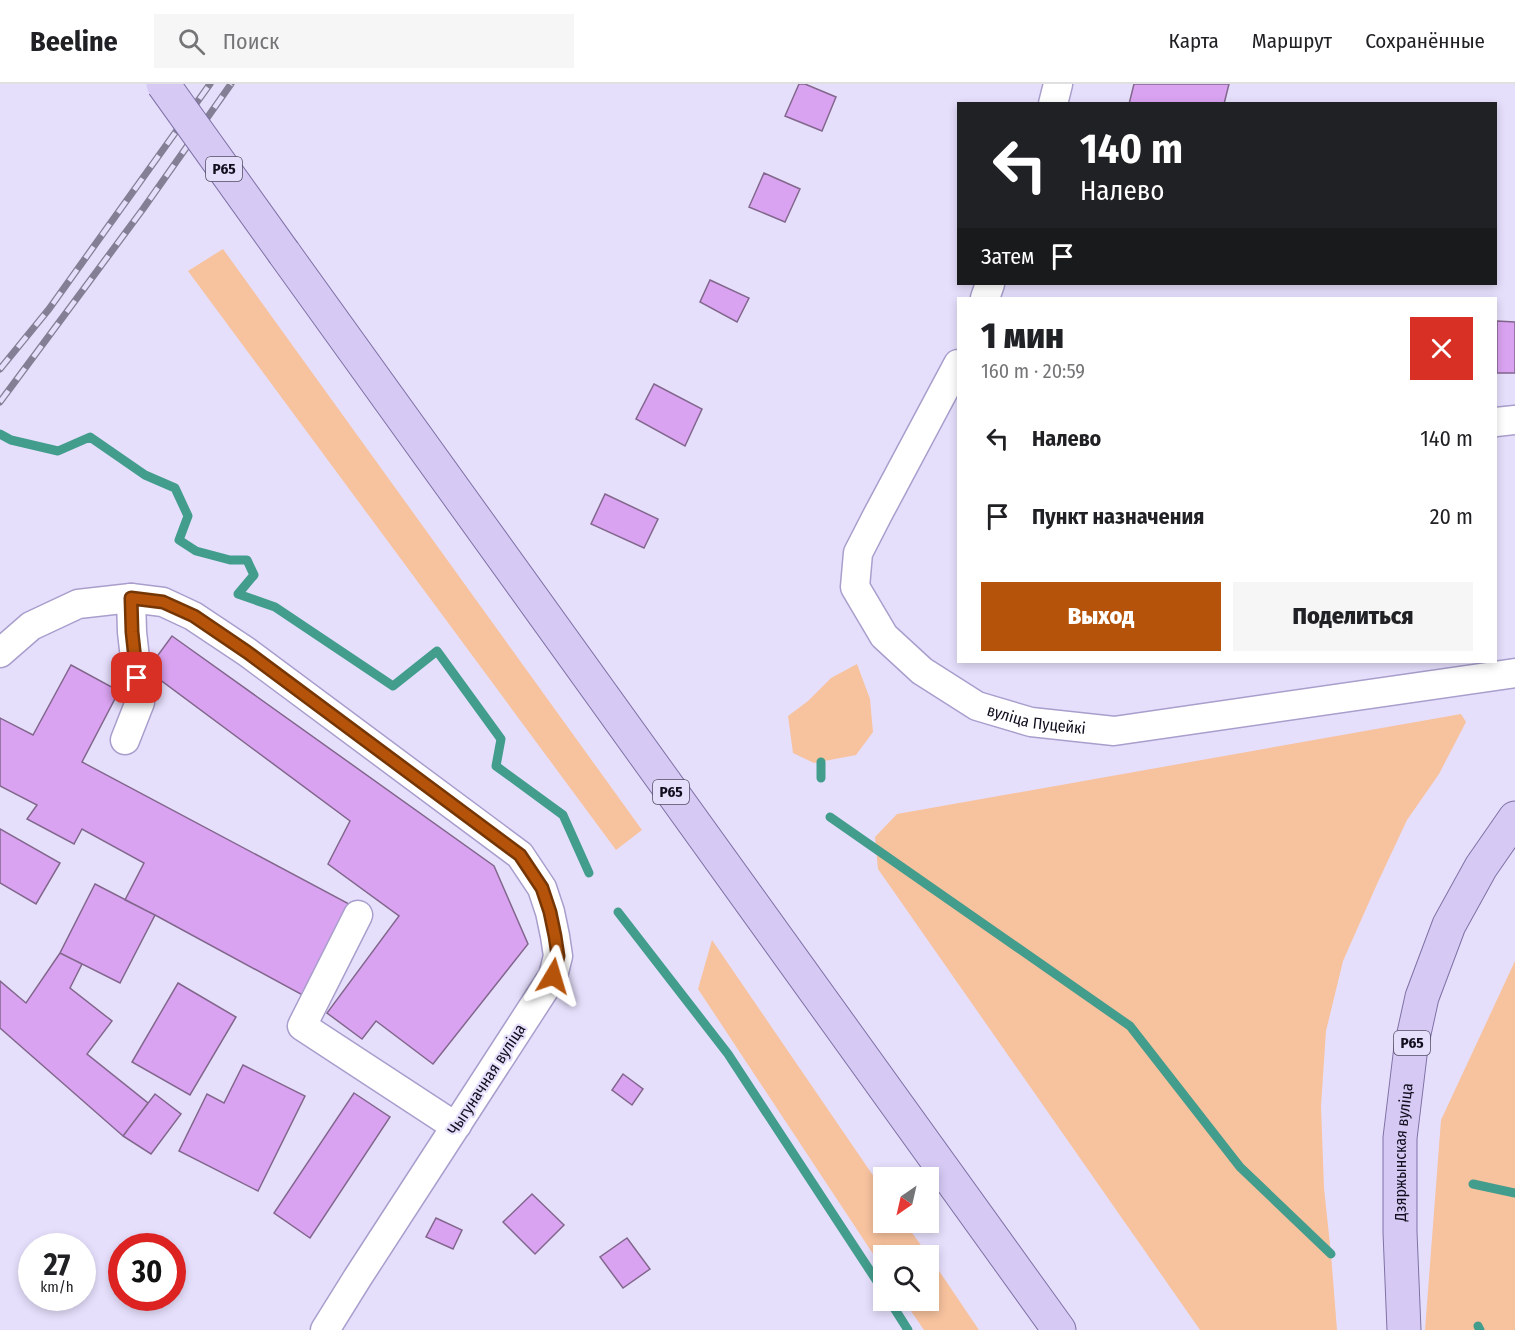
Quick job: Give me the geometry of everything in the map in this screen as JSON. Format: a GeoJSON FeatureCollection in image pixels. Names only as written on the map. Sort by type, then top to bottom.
{"type":"FeatureCollection","features":[{"type":"Feature","properties":{"kind":"main road","name":"Р65"},"geometry":{"type":"LineString","coordinates":[[163,84],[1059,1330]]}},
{"type":"Feature","properties":{"kind":"main road","name":"Дзяржынская вуліца"},"geometry":{"type":"LineString","coordinates":[[1404,1330],[1400,1232],[1400,1138],[1411,1047],[1422,997],[1449,925],[1482,867],[1515,818]]}},
{"type":"Feature","properties":{"kind":"street"},"geometry":{"type":"LineString","coordinates":[[1054,102],[1058,84]]}},
{"type":"Feature","properties":{"kind":"street","name":"вуліца Пуцейкі"},"geometry":{"type":"LineString","coordinates":[[957,366],[858,554],[855,587],[884,636],[922,671],[977,706],[1031,722],[1114,731],[1515,673]]}},
{"type":"Feature","properties":{"kind":"street"},"geometry":{"type":"LineString","coordinates":[[1497,422],[1515,420]]}},
{"type":"Feature","properties":{"kind":"street"},"geometry":{"type":"LineString","coordinates":[[125,740],[140,702],[132,632],[131,598]]}},
{"type":"Feature","properties":{"kind":"street","name":"Чыгуначная вуліца"},"geometry":{"type":"LineString","coordinates":[[0,652],[31,626],[78,604],[131,598],[163,602],[194,616],[247,652],[520,855],[542,888],[550,912],[558,956],[553,976],[326,1329]]}},
{"type":"Feature","properties":{"kind":"street"},"geometry":{"type":"LineString","coordinates":[[358,915],[302,1026],[444,1119],[457,1125]]}},
{"type":"Feature","properties":{"kind":"shaded area"},"geometry":{"type":"Polygon","coordinates":[[[223,249],[642,830],[616,850],[188,271],[223,249]]]}},
{"type":"Feature","properties":{"kind":"shaded area"},"geometry":{"type":"Polygon","coordinates":[[[857,664],[870,699],[873,732],[856,755],[814,763],[793,753],[788,716],[808,701],[831,678],[857,664]]]}},
{"type":"Feature","properties":{"kind":"shaded area"},"geometry":{"type":"Polygon","coordinates":[[[1461,714],[1466,722],[1439,774],[1407,820],[1343,961],[1326,1031],[1321,1106],[1324,1188],[1337,1330],[1200,1330],[878,869],[875,837],[897,814],[1461,714]]]}},
{"type":"Feature","properties":{"kind":"shaded area"},"geometry":{"type":"Polygon","coordinates":[[[712,940],[873,1175],[873,1233],[912,1233],[921,1245],[873,1245],[873,1254],[698,989],[712,940]]]}},
{"type":"Feature","properties":{"kind":"shaded area"},"geometry":{"type":"Polygon","coordinates":[[[1515,961],[1515,1330],[1425,1330],[1441,1120],[1515,961]]]}},
{"type":"Feature","properties":{"kind":"shaded area"},"geometry":{"type":"Polygon","coordinates":[[[939,1271],[979,1330],[924,1330],[911,1311],[939,1311],[939,1271]]]}},
{"type":"Feature","properties":{"kind":"building"},"geometry":{"type":"Polygon","coordinates":[[[799,84],[805,84],[836,97],[822,131],[785,116],[799,84]]]}},
{"type":"Feature","properties":{"kind":"building"},"geometry":{"type":"Polygon","coordinates":[[[1134,84],[1229,84],[1224,102],[1130,102],[1134,84]]]}},
{"type":"Feature","properties":{"kind":"building"},"geometry":{"type":"Polygon","coordinates":[[[764,173],[800,189],[785,222],[749,207],[764,173]]]}},
{"type":"Feature","properties":{"kind":"building"},"geometry":{"type":"Polygon","coordinates":[[[710,280],[749,298],[737,322],[700,302],[710,280]]]}},
{"type":"Feature","properties":{"kind":"building"},"geometry":{"type":"Polygon","coordinates":[[[1497,321],[1515,322],[1515,373],[1497,373],[1497,321]]]}},
{"type":"Feature","properties":{"kind":"building"},"geometry":{"type":"Polygon","coordinates":[[[654,384],[702,409],[685,446],[636,419],[654,384]]]}},
{"type":"Feature","properties":{"kind":"building"},"geometry":{"type":"Polygon","coordinates":[[[605,494],[658,519],[644,548],[591,524],[605,494]]]}},
{"type":"Feature","properties":{"kind":"building"},"geometry":{"type":"Polygon","coordinates":[[[172,636],[494,866],[528,944],[433,1064],[376,1021],[362,1039],[327,1013],[399,916],[328,864],[350,821],[147,670],[172,636]]]}},
{"type":"Feature","properties":{"kind":"building"},"geometry":{"type":"Polygon","coordinates":[[[71,665],[119,691],[82,762],[351,905],[308,998],[125,900],[144,863],[82,829],[74,844],[27,819],[37,805],[0,786],[0,718],[33,735],[71,665]]]}},
{"type":"Feature","properties":{"kind":"building"},"geometry":{"type":"Polygon","coordinates":[[[0,829],[60,863],[36,904],[0,883],[0,829]]]}},
{"type":"Feature","properties":{"kind":"building"},"geometry":{"type":"Polygon","coordinates":[[[95,884],[155,915],[120,983],[60,953],[95,884]]]}},
{"type":"Feature","properties":{"kind":"building"},"geometry":{"type":"Polygon","coordinates":[[[60,953],[82,964],[70,988],[112,1021],[87,1054],[148,1103],[123,1136],[0,1028],[0,981],[26,1003],[60,953]]]}},
{"type":"Feature","properties":{"kind":"building"},"geometry":{"type":"Polygon","coordinates":[[[178,983],[236,1017],[190,1095],[132,1062],[178,983]]]}},
{"type":"Feature","properties":{"kind":"building"},"geometry":{"type":"Polygon","coordinates":[[[243,1065],[305,1096],[258,1191],[179,1151],[207,1094],[224,1103],[243,1065]]]}},
{"type":"Feature","properties":{"kind":"building"},"geometry":{"type":"Polygon","coordinates":[[[623,1074],[643,1089],[632,1105],[612,1090],[623,1074]]]}},
{"type":"Feature","properties":{"kind":"building"},"geometry":{"type":"Polygon","coordinates":[[[354,1093],[390,1117],[310,1238],[274,1213],[354,1093]]]}},
{"type":"Feature","properties":{"kind":"building"},"geometry":{"type":"Polygon","coordinates":[[[155,1094],[181,1114],[151,1154],[123,1136],[155,1094]]]}},
{"type":"Feature","properties":{"kind":"building"},"geometry":{"type":"Polygon","coordinates":[[[532,1194],[564,1225],[535,1254],[503,1222],[532,1194]]]}},
{"type":"Feature","properties":{"kind":"building"},"geometry":{"type":"Polygon","coordinates":[[[436,1218],[462,1230],[453,1249],[426,1237],[436,1218]]]}},
{"type":"Feature","properties":{"kind":"building"},"geometry":{"type":"Polygon","coordinates":[[[627,1238],[650,1269],[623,1288],[600,1257],[627,1238]]]}},
{"type":"Feature","properties":{"kind":"waterway"},"geometry":{"type":"LineString","coordinates":[[0,434],[11,440],[58,451],[90,437],[145,475],[175,488],[188,516],[179,540],[196,551],[230,560],[247,560],[254,575],[238,594],[275,607],[393,686],[437,651],[501,739],[496,766],[563,815],[589,873]]}},
{"type":"Feature","properties":{"kind":"waterway"},"geometry":{"type":"LineString","coordinates":[[821,762],[821,778]]}},
{"type":"Feature","properties":{"kind":"waterway"},"geometry":{"type":"LineString","coordinates":[[830,817],[1130,1026],[1240,1167],[1331,1254]]}},
{"type":"Feature","properties":{"kind":"waterway"},"geometry":{"type":"LineString","coordinates":[[618,912],[728,1054],[873,1275]]}},
{"type":"Feature","properties":{"kind":"waterway"},"geometry":{"type":"LineString","coordinates":[[1473,1184],[1515,1193]]}},
{"type":"Feature","properties":{"kind":"waterway"},"geometry":{"type":"LineString","coordinates":[[896,1311],[908,1330]]}},
{"type":"Feature","properties":{"kind":"waterway"},"geometry":{"type":"LineString","coordinates":[[1478,1326],[1480,1330]]}},
{"type":"Feature","properties":{"kind":"railway"},"geometry":{"type":"LineString","coordinates":[[0,369],[49,309],[210,84]]}},
{"type":"Feature","properties":{"kind":"railway"},"geometry":{"type":"LineString","coordinates":[[0,402],[143,209],[231,84]]}},
{"type":"Feature","properties":{"kind":"route"},"geometry":{"type":"LineString","coordinates":[[137,678],[131,598],[163,602],[194,616],[247,652],[520,855],[542,888],[550,912],[558,956],[553,976]]}}]}
